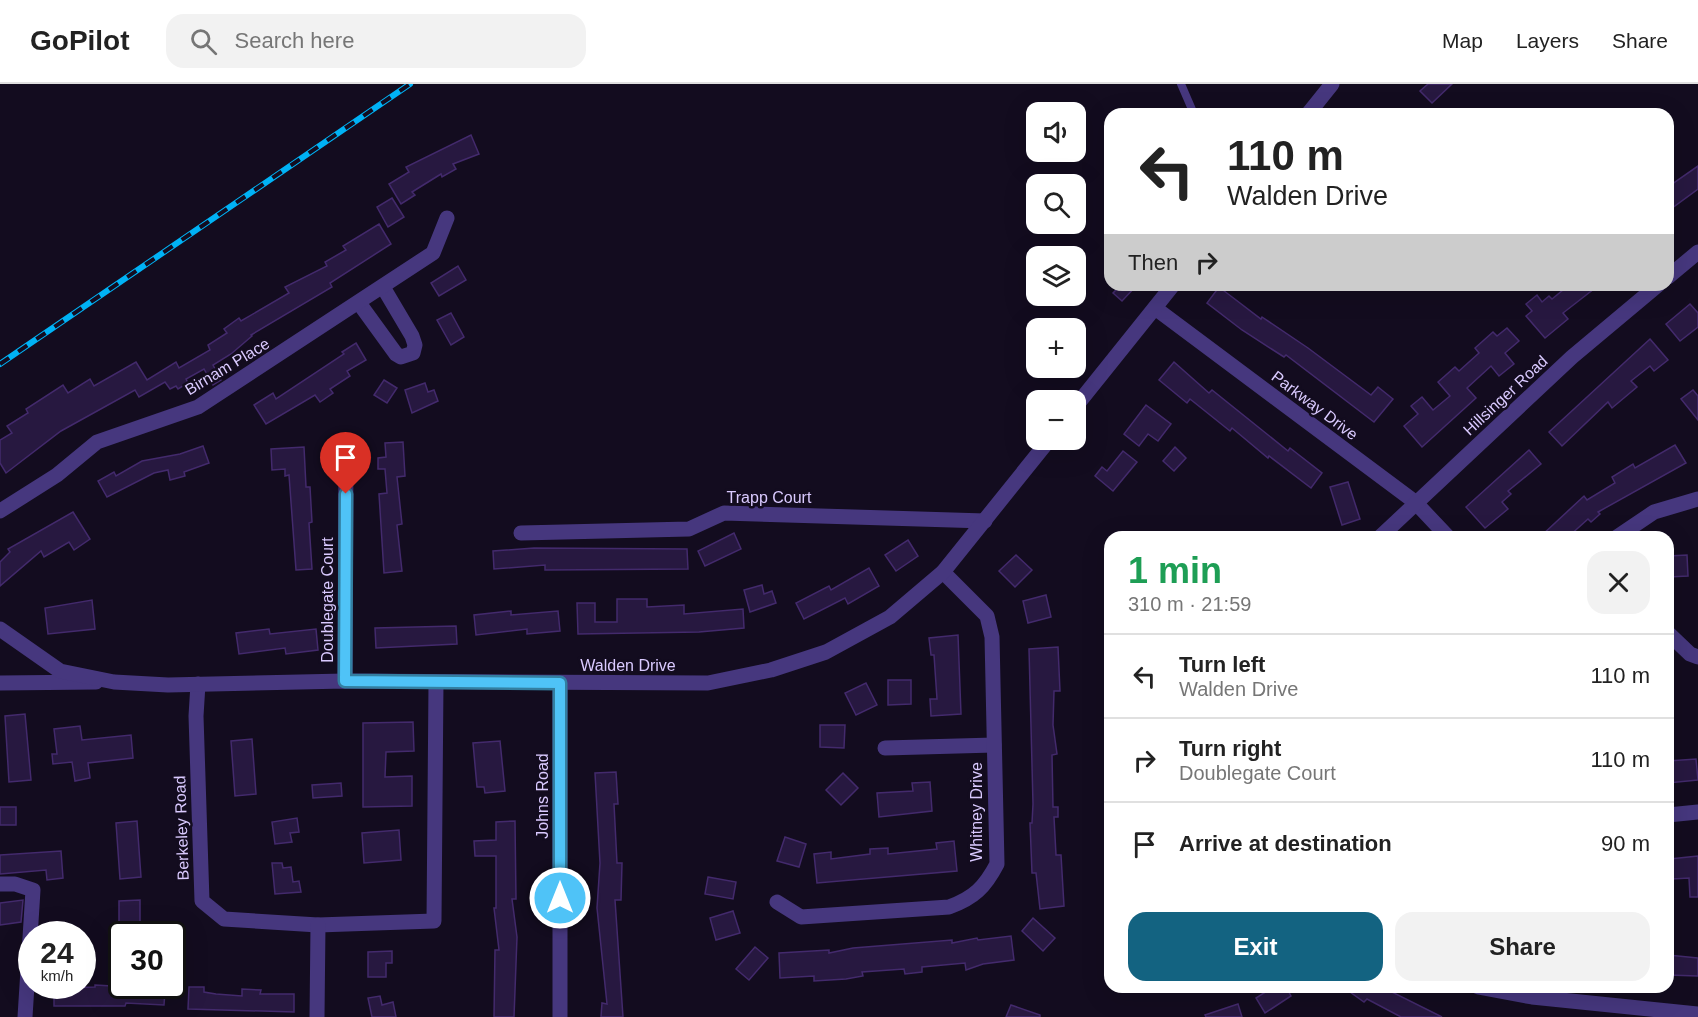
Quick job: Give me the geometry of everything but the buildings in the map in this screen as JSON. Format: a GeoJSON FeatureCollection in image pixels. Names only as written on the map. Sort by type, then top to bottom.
{"type":"FeatureCollection","features":[{"type":"Feature","properties":{"kind":"street"},"geometry":{"type":"LineString","coordinates":[[1312,108],[1329,85]]}},
{"type":"Feature","properties":{"kind":"street","name":"Birnam Place"},"geometry":{"type":"LineString","coordinates":[[0,512],[57,475],[97,442],[198,407],[359,303],[432,253],[447,218]]}},
{"type":"Feature","properties":{"kind":"street"},"geometry":{"type":"LineString","coordinates":[[1674,272],[1698,252]]}},
{"type":"Feature","properties":{"kind":"street"},"geometry":{"type":"LineString","coordinates":[[359,303],[396,354],[401,357],[413,353],[415,345],[411,336],[383,287]]}},
{"type":"Feature","properties":{"kind":"street"},"geometry":{"type":"LineString","coordinates":[[1086,394],[1168,291]]}},
{"type":"Feature","properties":{"kind":"street","name":"Hillsinger Road"},"geometry":{"type":"LineString","coordinates":[[1386,531],[1572,357],[1651,291]]}},
{"type":"Feature","properties":{"kind":"street","name":"Parkway Drive"},"geometry":{"type":"LineString","coordinates":[[1155,308],[1415,502],[1442,531]]}},
{"type":"Feature","properties":{"kind":"street","name":"Doublegate Court"},"geometry":{"type":"LineString","coordinates":[[345,681],[346,447]]}},
{"type":"Feature","properties":{"kind":"street","name":"Walden Drive"},"geometry":{"type":"LineString","coordinates":[[0,683],[198,684],[345,681],[708,683],[771,670],[826,652],[890,617],[943,572],[1041,450]]}},
{"type":"Feature","properties":{"kind":"street"},"geometry":{"type":"LineString","coordinates":[[1626,531],[1654,512],[1698,500]]}},
{"type":"Feature","properties":{"kind":"street","name":"Trapp Court"},"geometry":{"type":"LineString","coordinates":[[521,533],[689,529],[724,513],[985,521]]}},
{"type":"Feature","properties":{"kind":"street","name":"Whitney Drive"},"geometry":{"type":"LineString","coordinates":[[777,902],[801,917],[950,907],[968,900],[986,885],[997,864],[992,637],[987,616],[943,572]]}},
{"type":"Feature","properties":{"kind":"street","name":"Walden Drive"},"geometry":{"type":"LineString","coordinates":[[0,629],[60,671],[114,682]]}},
{"type":"Feature","properties":{"kind":"street"},"geometry":{"type":"LineString","coordinates":[[1674,639],[1690,654],[1698,657]]}},
{"type":"Feature","properties":{"kind":"street","name":"Berkeley Road"},"geometry":{"type":"LineString","coordinates":[[198,684],[196,716],[202,901],[224,919],[318,925],[434,921],[436,682]]}},
{"type":"Feature","properties":{"kind":"street","name":"Johns Road"},"geometry":{"type":"LineString","coordinates":[[560,683],[560,1017]]}},
{"type":"Feature","properties":{"kind":"street"},"geometry":{"type":"LineString","coordinates":[[885,748],[994,745]]}},
{"type":"Feature","properties":{"kind":"street"},"geometry":{"type":"LineString","coordinates":[[1674,814],[1698,812]]}},
{"type":"Feature","properties":{"kind":"street"},"geometry":{"type":"LineString","coordinates":[[0,884],[15,884],[33,890],[25,1017]]}},
{"type":"Feature","properties":{"kind":"street"},"geometry":{"type":"LineString","coordinates":[[317,1017],[318,925]]}},
{"type":"Feature","properties":{"kind":"street"},"geometry":{"type":"LineString","coordinates":[[1510,993],[1698,1014]]}},
{"type":"Feature","properties":{"kind":"lane"},"geometry":{"type":"LineString","coordinates":[[1181,84],[1191,108]]}},
{"type":"Feature","properties":{"kind":"railway"},"geometry":{"type":"LineString","coordinates":[[0,364],[410,84]]}},
{"type":"Feature","properties":{"kind":"route"},"geometry":{"type":"LineString","coordinates":[[346,494],[345,681],[560,683],[560,898]]}}]}
